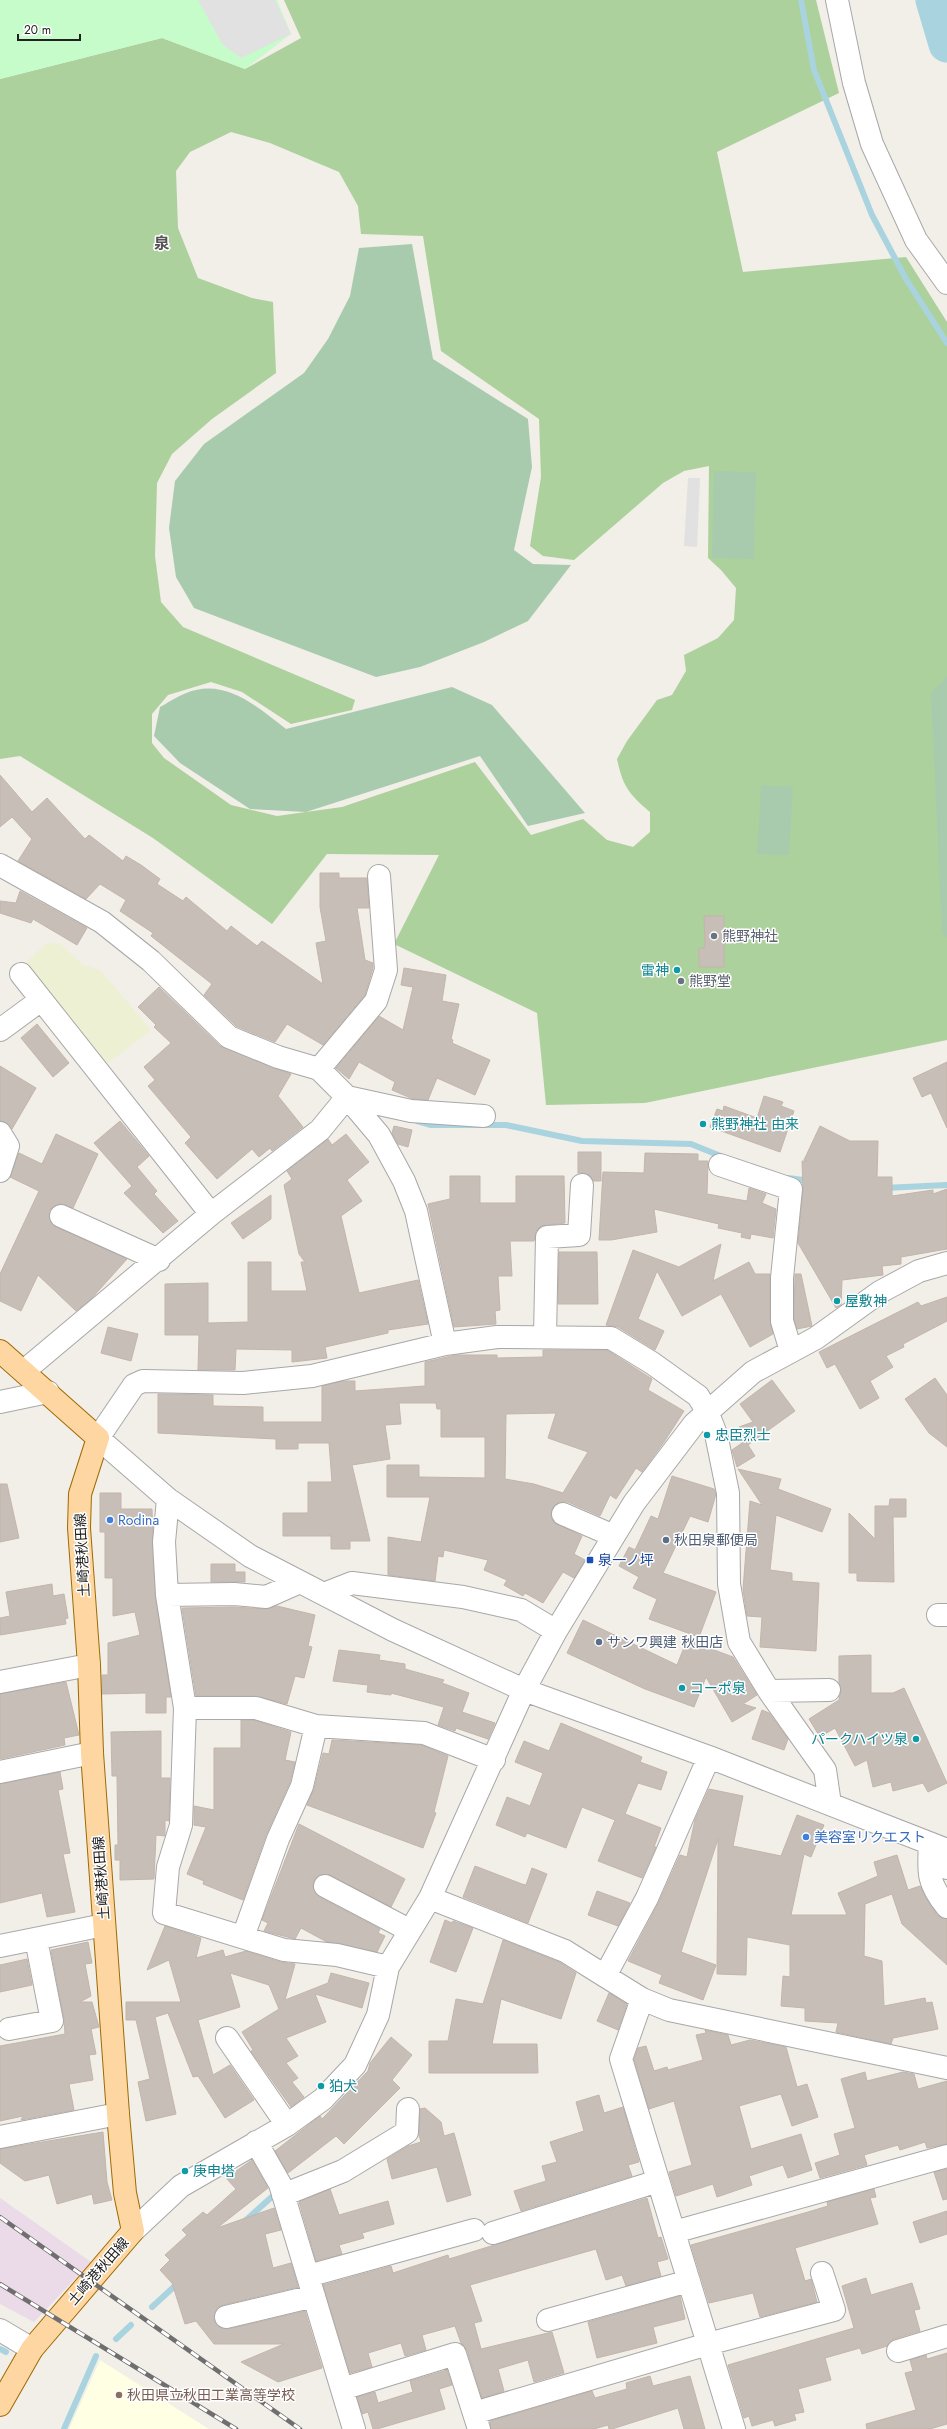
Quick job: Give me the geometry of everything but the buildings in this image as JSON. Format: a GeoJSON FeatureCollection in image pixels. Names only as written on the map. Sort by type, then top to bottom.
{"type":"FeatureCollection","features":[{"type":"Feature","properties":{"kind":"main road"},"geometry":{"type":"LineString","coordinates":[[0,1351],[48,1392],[98,1438]]}},
{"type":"Feature","properties":{"kind":"main road","name":"土崎港秋田線"},"geometry":{"type":"LineString","coordinates":[[0,2405],[32,2350],[133,2232],[125,2194],[118,2114],[92,1753],[90,1665],[79,1528],[80,1494],[98,1438]]}},
{"type":"Feature","properties":{"kind":"street"},"geometry":{"type":"LineString","coordinates":[[837,0],[854,83],[872,144],[916,240],[947,283]]}},
{"type":"Feature","properties":{"kind":"street"},"geometry":{"type":"LineString","coordinates":[[0,865],[102,922],[151,961],[229,1037],[278,1057],[319,1069],[347,1097],[379,1135],[404,1181],[416,1210],[445,1344]]}},
{"type":"Feature","properties":{"kind":"street"},"geometry":{"type":"LineString","coordinates":[[319,1069],[376,1001],[386,970],[379,876]]}},
{"type":"Feature","properties":{"kind":"street"},"geometry":{"type":"LineString","coordinates":[[21,974],[212,1214]]}},
{"type":"Feature","properties":{"kind":"street"},"geometry":{"type":"LineString","coordinates":[[0,1030],[41,1000]]}},
{"type":"Feature","properties":{"kind":"street"},"geometry":{"type":"LineString","coordinates":[[24,1371],[56,1343],[159,1260],[212,1214],[320,1130],[347,1097]]}},
{"type":"Feature","properties":{"kind":"street"},"geometry":{"type":"LineString","coordinates":[[347,1097],[411,1111],[484,1116]]}},
{"type":"Feature","properties":{"kind":"street"},"geometry":{"type":"LineString","coordinates":[[0,1133],[8,1146],[0,1171]]}},
{"type":"Feature","properties":{"kind":"street"},"geometry":{"type":"LineString","coordinates":[[720,1165],[791,1189],[782,1278],[782,1321],[790,1351]]}},
{"type":"Feature","properties":{"kind":"street"},"geometry":{"type":"LineString","coordinates":[[545,1337],[547,1237],[579,1235],[582,1185]]}},
{"type":"Feature","properties":{"kind":"street"},"geometry":{"type":"LineString","coordinates":[[62,1216],[159,1260]]}},
{"type":"Feature","properties":{"kind":"street"},"geometry":{"type":"LineString","coordinates":[[133,2232],[181,2186],[256,2142],[287,2126],[323,2099],[355,2065],[378,2015],[388,1967],[409,1930],[430,1898],[494,1760],[524,1690],[556,1631],[614,1536],[661,1464],[707,1411],[754,1372],[816,1338],[880,1292],[919,1271],[947,1263]]}},
{"type":"Feature","properties":{"kind":"street"},"geometry":{"type":"LineString","coordinates":[[830,1804],[825,1770],[770,1691],[739,1642],[729,1584],[728,1493],[716,1434],[707,1411],[698,1396],[652,1363],[611,1338],[497,1337],[445,1344],[312,1376],[243,1383],[143,1381],[134,1385],[98,1438],[168,1499],[250,1556],[393,1630],[524,1690],[709,1757],[938,1847],[947,1868]]}},
{"type":"Feature","properties":{"kind":"street"},"geometry":{"type":"LineString","coordinates":[[0,1402],[48,1392]]}},
{"type":"Feature","properties":{"kind":"street"},"geometry":{"type":"LineString","coordinates":[[168,1499],[164,1542],[167,1595],[185,1708],[181,1825],[168,1867],[164,1913],[284,1950],[337,1955],[388,1967]]}},
{"type":"Feature","properties":{"kind":"street"},"geometry":{"type":"LineString","coordinates":[[563,1514],[614,1536]]}},
{"type":"Feature","properties":{"kind":"street"},"geometry":{"type":"LineString","coordinates":[[167,1595],[234,1594],[266,1597],[300,1582]]}},
{"type":"Feature","properties":{"kind":"street"},"geometry":{"type":"LineString","coordinates":[[324,1594],[352,1583],[463,1597],[521,1610],[556,1631]]}},
{"type":"Feature","properties":{"kind":"street"},"geometry":{"type":"LineString","coordinates":[[0,1682],[90,1665]]}},
{"type":"Feature","properties":{"kind":"street"},"geometry":{"type":"LineString","coordinates":[[770,1691],[829,1690]]}},
{"type":"Feature","properties":{"kind":"street"},"geometry":{"type":"LineString","coordinates":[[185,1708],[256,1708],[316,1726],[424,1733],[494,1760]]}},
{"type":"Feature","properties":{"kind":"street"},"geometry":{"type":"LineString","coordinates":[[243,1937],[278,1839],[302,1786],[316,1726]]}},
{"type":"Feature","properties":{"kind":"street"},"geometry":{"type":"LineString","coordinates":[[0,1772],[92,1753]]}},
{"type":"Feature","properties":{"kind":"street"},"geometry":{"type":"LineString","coordinates":[[605,1976],[647,1898],[709,1757]]}},
{"type":"Feature","properties":{"kind":"street"},"geometry":{"type":"LineString","coordinates":[[938,1847],[929,1868],[934,1892],[947,1907]]}},
{"type":"Feature","properties":{"kind":"street"},"geometry":{"type":"LineString","coordinates":[[325,1886],[409,1930]]}},
{"type":"Feature","properties":{"kind":"street"},"geometry":{"type":"LineString","coordinates":[[430,1898],[565,1951],[642,1999],[669,2010],[947,2068]]}},
{"type":"Feature","properties":{"kind":"street"},"geometry":{"type":"LineString","coordinates":[[0,1946],[104,1925]]}},
{"type":"Feature","properties":{"kind":"street"},"geometry":{"type":"LineString","coordinates":[[9,2029],[52,2021],[36,1939]]}},
{"type":"Feature","properties":{"kind":"street"},"geometry":{"type":"LineString","coordinates":[[642,1999],[620,2059],[734,2429]]}},
{"type":"Feature","properties":{"kind":"street"},"geometry":{"type":"LineString","coordinates":[[227,2038],[287,2126]]}},
{"type":"Feature","properties":{"kind":"street"},"geometry":{"type":"LineString","coordinates":[[283,2194],[343,2171],[384,2148],[407,2132],[408,2109]]}},
{"type":"Feature","properties":{"kind":"street"},"geometry":{"type":"LineString","coordinates":[[0,2137],[118,2114]]}},
{"type":"Feature","properties":{"kind":"street"},"geometry":{"type":"LineString","coordinates":[[256,2142],[280,2184],[354,2429]]}},
{"type":"Feature","properties":{"kind":"street"},"geometry":{"type":"LineString","coordinates":[[674,2232],[947,2156]]}},
{"type":"Feature","properties":{"kind":"street"},"geometry":{"type":"LineString","coordinates":[[226,2317],[311,2286],[484,2232],[658,2181]]}},
{"type":"Feature","properties":{"kind":"street"},"geometry":{"type":"LineString","coordinates":[[342,2389],[455,2354],[476,2421],[708,2344],[834,2310],[822,2273]]}},
{"type":"Feature","properties":{"kind":"street"},"geometry":{"type":"LineString","coordinates":[[548,2320],[689,2282]]}},
{"type":"Feature","properties":{"kind":"street"},"geometry":{"type":"LineString","coordinates":[[0,2330],[32,2350]]}},
{"type":"Feature","properties":{"kind":"street"},"geometry":{"type":"LineString","coordinates":[[898,2350],[947,2336]]}},
{"type":"Feature","properties":{"kind":"shaded area"},"geometry":{"type":"Polygon","coordinates":[[[198,0],[275,0],[291,34],[241,58],[223,45],[198,0]]]}},
{"type":"Feature","properties":{"kind":"shaded area"},"geometry":{"type":"Polygon","coordinates":[[[412,244],[433,359],[528,419],[532,467],[514,550],[533,564],[571,565],[528,621],[484,642],[420,667],[376,677],[194,608],[176,577],[169,528],[175,481],[204,444],[304,373],[328,339],[350,296],[359,248],[412,244]]]}},
{"type":"Feature","properties":{"kind":"shaded area"},"geometry":{"type":"Polygon","coordinates":[[[714,471],[756,472],[754,559],[712,558],[714,471]]]}},
{"type":"Feature","properties":{"kind":"shaded area"},"geometry":{"type":"Polygon","coordinates":[[[688,478],[700,478],[697,547],[684,546],[688,478]]]}},
{"type":"Feature","properties":{"kind":"shaded area"},"geometry":{"type":"Polygon","coordinates":[[[947,676],[947,937],[942,934],[931,693],[947,676]]]}},
{"type":"Feature","properties":{"kind":"shaded area"},"geometry":{"type":"Polygon","coordinates":[[[452,687],[492,705],[585,813],[528,826],[480,756],[306,812],[250,809],[180,763],[154,736],[160,707],[182,695],[196,690],[221,690],[245,699],[286,729],[452,687]]]}},
{"type":"Feature","properties":{"kind":"shaded area"},"geometry":{"type":"Polygon","coordinates":[[[761,785],[793,787],[789,855],[757,854],[761,785]]]}},
{"type":"Feature","properties":{"kind":"shaded area"},"geometry":{"type":"Polygon","coordinates":[[[59,943],[83,965],[100,970],[151,1030],[103,1067],[22,966],[46,944],[59,943]]]}},
{"type":"Feature","properties":{"kind":"shaded area"},"geometry":{"type":"Polygon","coordinates":[[[0,2198],[91,2262],[34,2322],[0,2304],[0,2198]]]}},
{"type":"Feature","properties":{"kind":"shaded area","name":"秋田県立秋田工業高等学校"},"geometry":{"type":"Polygon","coordinates":[[[100,2360],[209,2429],[69,2429],[100,2360]]]}},
{"type":"Feature","properties":{"kind":"green space"},"geometry":{"type":"Polygon","coordinates":[[[0,0],[277,0],[291,34],[245,69],[162,38],[0,79],[0,0]]]}},
{"type":"Feature","properties":{"kind":"green space"},"geometry":{"type":"Polygon","coordinates":[[[284,0],[816,0],[839,93],[717,152],[743,272],[906,257],[947,322],[947,1040],[645,1103],[546,1105],[537,1013],[394,944],[439,855],[327,854],[272,924],[153,838],[20,756],[0,759],[0,79],[162,38],[245,69],[301,38],[284,0]],[[231,132],[190,152],[176,171],[178,228],[198,278],[252,298],[273,302],[276,373],[212,419],[172,454],[157,483],[155,556],[161,602],[183,627],[355,700],[352,710],[291,724],[242,692],[211,682],[168,695],[152,714],[152,743],[164,758],[231,805],[277,816],[342,807],[475,762],[531,835],[583,819],[607,840],[633,847],[650,832],[650,812],[632,795],[628,789],[622,777],[617,759],[627,741],[657,700],[672,695],[686,671],[684,655],[718,638],[734,620],[736,588],[721,570],[708,558],[709,466],[684,471],[663,483],[574,560],[543,556],[530,546],[541,477],[539,419],[441,351],[423,236],[361,234],[358,206],[339,172],[270,143],[231,132]]]}},
{"type":"Feature","properties":{"kind":"waterway"},"geometry":{"type":"LineString","coordinates":[[801,0],[814,70],[872,215],[906,279],[947,343]]}},
{"type":"Feature","properties":{"kind":"waterway"},"geometry":{"type":"LineString","coordinates":[[934,0],[947,44]]}},
{"type":"Feature","properties":{"kind":"waterway"},"geometry":{"type":"LineString","coordinates":[[417,1121],[431,1125],[506,1125],[582,1141],[691,1144],[723,1157]]}},
{"type":"Feature","properties":{"kind":"waterway"},"geometry":{"type":"LineString","coordinates":[[788,1178],[811,1181]]}},
{"type":"Feature","properties":{"kind":"waterway"},"geometry":{"type":"LineString","coordinates":[[884,1188],[947,1185]]}},
{"type":"Feature","properties":{"kind":"waterway"},"geometry":{"type":"LineString","coordinates":[[245,2221],[275,2194]]}},
{"type":"Feature","properties":{"kind":"waterway"},"geometry":{"type":"LineString","coordinates":[[152,2307],[178,2283]]}},
{"type":"Feature","properties":{"kind":"waterway"},"geometry":{"type":"LineString","coordinates":[[116,2339],[131,2325]]}},
{"type":"Feature","properties":{"kind":"waterway"},"geometry":{"type":"LineString","coordinates":[[0,2349],[6,2352]]}},
{"type":"Feature","properties":{"kind":"waterway"},"geometry":{"type":"LineString","coordinates":[[64,2429],[96,2356]]}},
{"type":"Feature","properties":{"kind":"railway"},"geometry":{"type":"LineString","coordinates":[[0,2217],[300,2429]]}},
{"type":"Feature","properties":{"kind":"railway"},"geometry":{"type":"LineString","coordinates":[[0,2284],[236,2429]]}},
{"type":"Feature","properties":{"kind":"place","name":"熊野神社"},"geometry":{"type":"Point","coordinates":[714,936]}},
{"type":"Feature","properties":{"kind":"place","name":"雷神"},"geometry":{"type":"Point","coordinates":[677,970]}},
{"type":"Feature","properties":{"kind":"place","name":"熊野堂"},"geometry":{"type":"Point","coordinates":[681,981]}},
{"type":"Feature","properties":{"kind":"place","name":"熊野神社 由来"},"geometry":{"type":"Point","coordinates":[703,1124]}},
{"type":"Feature","properties":{"kind":"place","name":"屋敷神"},"geometry":{"type":"Point","coordinates":[837,1301]}},
{"type":"Feature","properties":{"kind":"place","name":"忠臣烈士"},"geometry":{"type":"Point","coordinates":[707,1435]}},
{"type":"Feature","properties":{"kind":"place","name":"Rodina"},"geometry":{"type":"Point","coordinates":[110,1520]}},
{"type":"Feature","properties":{"kind":"place","name":"秋田泉郵便局"},"geometry":{"type":"Point","coordinates":[666,1540]}},
{"type":"Feature","properties":{"kind":"place","name":"泉一ノ坪"},"geometry":{"type":"Point","coordinates":[590,1560]}},
{"type":"Feature","properties":{"kind":"place","name":"サンワ興建 秋田店"},"geometry":{"type":"Point","coordinates":[599,1642]}},
{"type":"Feature","properties":{"kind":"place","name":"コーポ泉"},"geometry":{"type":"Point","coordinates":[682,1688]}},
{"type":"Feature","properties":{"kind":"place","name":"パークハイツ泉"},"geometry":{"type":"Point","coordinates":[916,1739]}},
{"type":"Feature","properties":{"kind":"place","name":"美容室リクエスト"},"geometry":{"type":"Point","coordinates":[806,1837]}},
{"type":"Feature","properties":{"kind":"place","name":"狛犬"},"geometry":{"type":"Point","coordinates":[321,2086]}},
{"type":"Feature","properties":{"kind":"place","name":"庚申塔"},"geometry":{"type":"Point","coordinates":[185,2171]}},
{"type":"Feature","properties":{"kind":"place","name":"秋田県立秋田工業高等学校"},"geometry":{"type":"Point","coordinates":[119,2395]}},
{"type":"Feature","properties":{"kind":"district","name":"泉"},"geometry":{"type":"Point","coordinates":[162,243]}}]}
